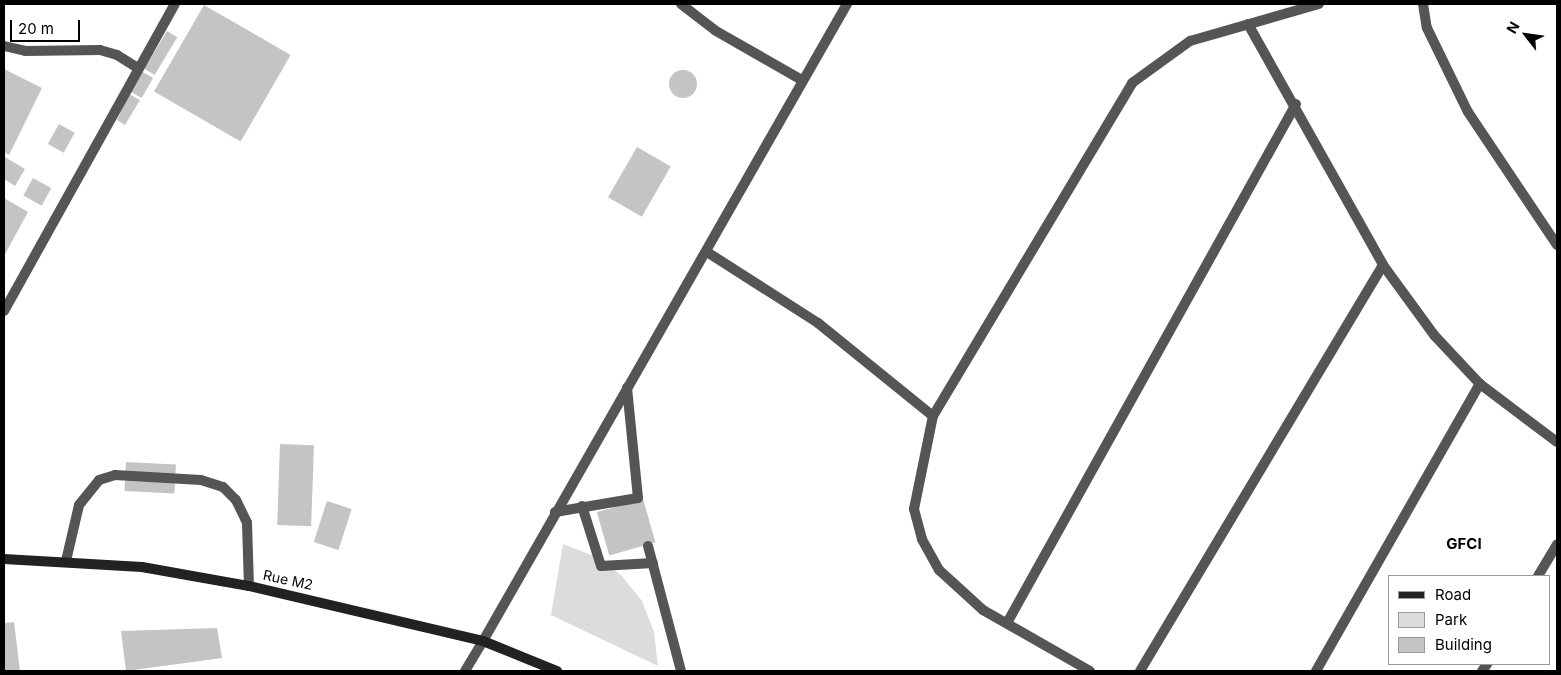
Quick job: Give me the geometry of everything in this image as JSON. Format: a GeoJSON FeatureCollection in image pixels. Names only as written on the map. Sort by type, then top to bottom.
{"type":"FeatureCollection","features":[{"type":"Feature","properties":{"kind":"main road","name":"Rue M2"},"geometry":{"type":"LineString","coordinates":[[4,559],[66,561],[142,567],[249,586],[482,641],[557,671]]}},
{"type":"Feature","properties":{"kind":"street"},"geometry":{"type":"LineString","coordinates":[[4,312],[175,4]]}},
{"type":"Feature","properties":{"kind":"street"},"geometry":{"type":"LineString","coordinates":[[681,4],[716,31],[802,80]]}},
{"type":"Feature","properties":{"kind":"street"},"geometry":{"type":"LineString","coordinates":[[465,671],[555,512],[707,252],[846,4]]}},
{"type":"Feature","properties":{"kind":"street"},"geometry":{"type":"LineString","coordinates":[[1090,671],[1007,623],[954,588],[922,540],[914,509],[933,416],[1132,83],[1190,41],[1319,4]]}},
{"type":"Feature","properties":{"kind":"street"},"geometry":{"type":"LineString","coordinates":[[1423,4],[1427,28],[1468,112],[1557,245]]}},
{"type":"Feature","properties":{"kind":"street"},"geometry":{"type":"LineString","coordinates":[[1248,24],[1296,104],[1383,265],[1434,335],[1480,384],[1557,442]]}},
{"type":"Feature","properties":{"kind":"street"},"geometry":{"type":"LineString","coordinates":[[4,46],[25,51],[100,50],[117,54],[138,68]]}},
{"type":"Feature","properties":{"kind":"street"},"geometry":{"type":"LineString","coordinates":[[1007,623],[1296,104]]}},
{"type":"Feature","properties":{"kind":"street"},"geometry":{"type":"LineString","coordinates":[[707,252],[818,324],[933,416]]}},
{"type":"Feature","properties":{"kind":"street"},"geometry":{"type":"LineString","coordinates":[[1140,671],[1383,265]]}},
{"type":"Feature","properties":{"kind":"street"},"geometry":{"type":"LineString","coordinates":[[1316,671],[1480,384]]}},
{"type":"Feature","properties":{"kind":"street"},"geometry":{"type":"LineString","coordinates":[[555,512],[638,498],[628,388]]}},
{"type":"Feature","properties":{"kind":"street"},"geometry":{"type":"LineString","coordinates":[[66,561],[79,505],[99,480],[115,475],[201,480],[223,487],[236,500],[247,523],[249,586]]}},
{"type":"Feature","properties":{"kind":"street"},"geometry":{"type":"LineString","coordinates":[[582,506],[601,566],[653,563]]}},
{"type":"Feature","properties":{"kind":"street"},"geometry":{"type":"LineString","coordinates":[[1539,575],[1557,544]]}},
{"type":"Feature","properties":{"kind":"street"},"geometry":{"type":"LineString","coordinates":[[648,546],[681,671]]}},
{"type":"Feature","properties":{"kind":"green space"},"geometry":{"type":"Polygon","coordinates":[[[563,544],[594,556],[621,575],[642,601],[654,632],[658,666],[551,615],[563,544]]]}},
{"type":"Feature","properties":{"kind":"building"},"geometry":{"type":"Polygon","coordinates":[[[204,5],[291,55],[241,142],[154,92],[204,5]]]}},
{"type":"Feature","properties":{"kind":"building"},"geometry":{"type":"Polygon","coordinates":[[[167,31],[177,37],[155,75],[144,69],[167,31]]]}},
{"type":"Feature","properties":{"kind":"building"},"geometry":{"type":"Polygon","coordinates":[[[4,69],[42,88],[9,155],[4,152],[4,69]]]}},
{"type":"Feature","properties":{"kind":"building"},"geometry":{"type":"Polygon","coordinates":[[[683,70],[693,74],[697,84],[693,94],[683,98],[673,94],[669,84],[673,74],[683,70]]]}},
{"type":"Feature","properties":{"kind":"building"},"geometry":{"type":"Polygon","coordinates":[[[141,71],[153,78],[142,98],[130,91],[141,71]]]}},
{"type":"Feature","properties":{"kind":"building"},"geometry":{"type":"Polygon","coordinates":[[[129,94],[140,100],[125,125],[117,120],[129,94]]]}},
{"type":"Feature","properties":{"kind":"building"},"geometry":{"type":"Polygon","coordinates":[[[59,124],[75,133],[64,153],[48,144],[59,124]]]}},
{"type":"Feature","properties":{"kind":"building"},"geometry":{"type":"Polygon","coordinates":[[[637,147],[671,166],[642,217],[608,197],[637,147]]]}},
{"type":"Feature","properties":{"kind":"building"},"geometry":{"type":"Polygon","coordinates":[[[5,157],[25,169],[15,186],[4,179],[5,157]]]}},
{"type":"Feature","properties":{"kind":"building"},"geometry":{"type":"Polygon","coordinates":[[[33,178],[51,188],[42,206],[23,195],[33,178]]]}},
{"type":"Feature","properties":{"kind":"building"},"geometry":{"type":"Polygon","coordinates":[[[4,198],[28,212],[4,256],[4,198]]]}},
{"type":"Feature","properties":{"kind":"building"},"geometry":{"type":"Polygon","coordinates":[[[280,444],[314,445],[311,526],[277,525],[280,444]]]}},
{"type":"Feature","properties":{"kind":"building"},"geometry":{"type":"Polygon","coordinates":[[[126,462],[176,465],[174,494],[124,491],[126,462]]]}},
{"type":"Feature","properties":{"kind":"building"},"geometry":{"type":"Polygon","coordinates":[[[643,499],[655,542],[609,555],[597,512],[643,499]]]}},
{"type":"Feature","properties":{"kind":"building"},"geometry":{"type":"Polygon","coordinates":[[[327,501],[352,509],[338,550],[314,542],[327,501]]]}},
{"type":"Feature","properties":{"kind":"building"},"geometry":{"type":"Polygon","coordinates":[[[14,622],[20,671],[4,671],[4,623],[14,622]]]}},
{"type":"Feature","properties":{"kind":"building"},"geometry":{"type":"Polygon","coordinates":[[[217,628],[222,658],[126,671],[121,631],[217,628]]]}},
{"type":"Feature","properties":{"kind":"district","name":"GFCI"},"geometry":{"type":"Point","coordinates":[1464,544]}}]}
